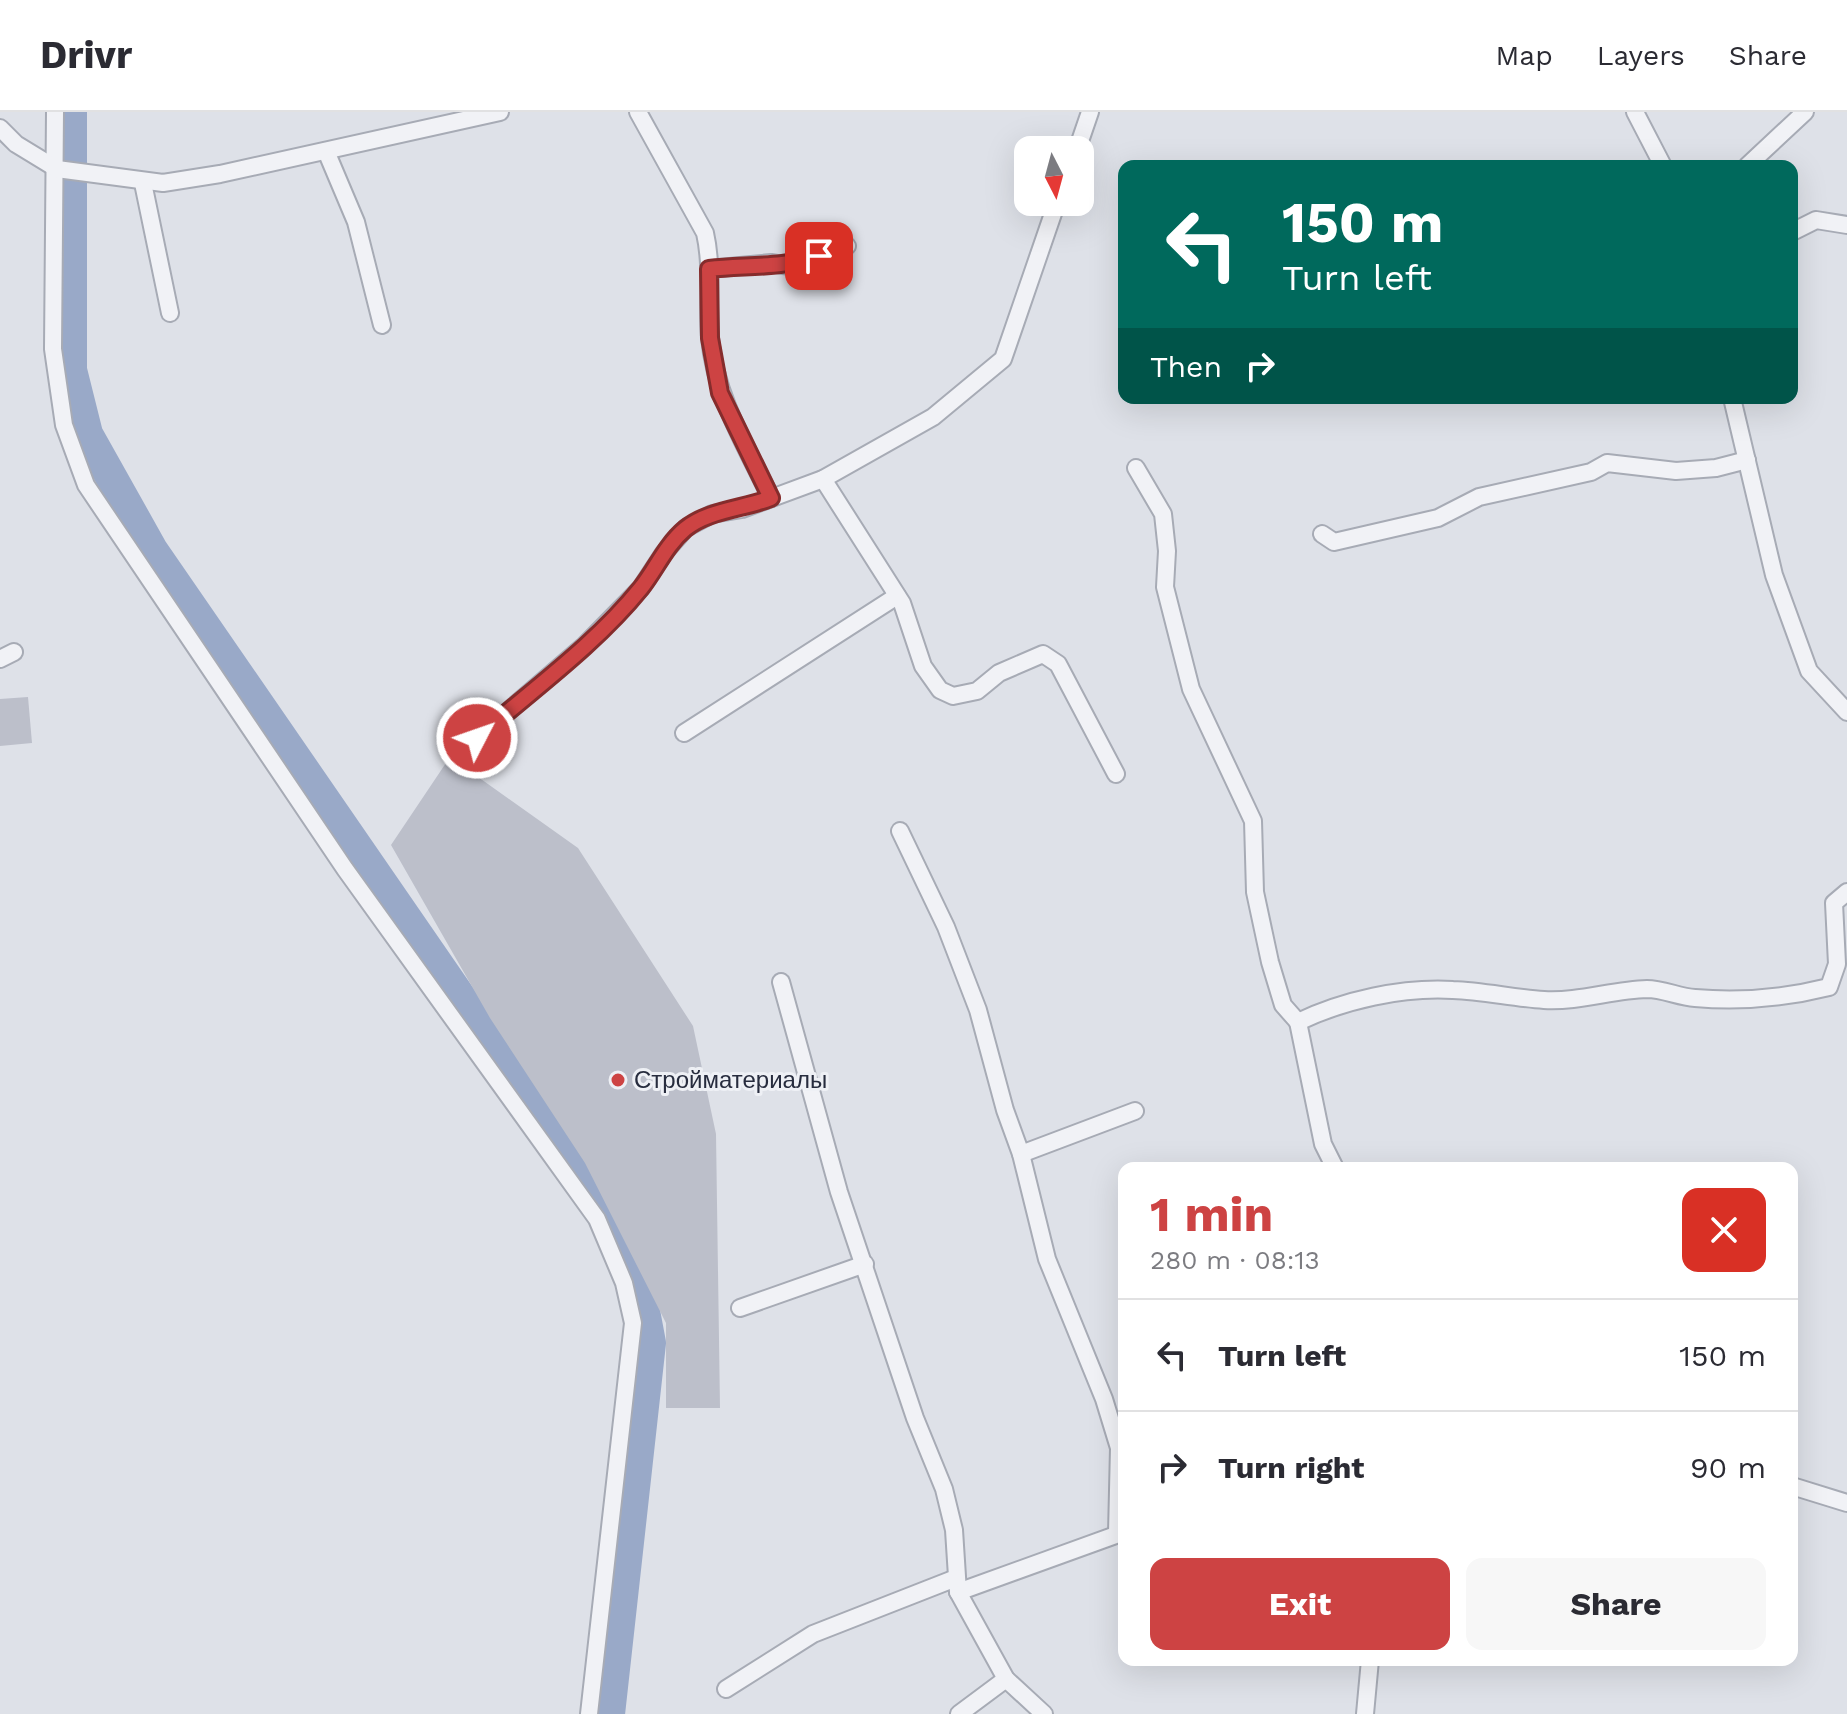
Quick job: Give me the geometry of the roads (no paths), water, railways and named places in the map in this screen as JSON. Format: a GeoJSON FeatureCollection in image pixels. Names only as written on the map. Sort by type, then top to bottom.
{"type":"FeatureCollection","features":[{"type":"Feature","properties":{"kind":"street"},"geometry":{"type":"LineString","coordinates":[[55,112],[57,169],[53,349],[64,425],[86,485],[345,869],[597,1219],[624,1283],[633,1323],[589,1714]]}},
{"type":"Feature","properties":{"kind":"street"},"geometry":{"type":"LineString","coordinates":[[0,128],[16,144],[57,169],[143,183],[220,174],[500,112]]}},
{"type":"Feature","properties":{"kind":"street"},"geometry":{"type":"LineString","coordinates":[[638,112],[705,233],[710,338],[720,393],[771,498]]}},
{"type":"Feature","properties":{"kind":"street"},"geometry":{"type":"LineString","coordinates":[[1082,136],[1090,112]]}},
{"type":"Feature","properties":{"kind":"street"},"geometry":{"type":"LineString","coordinates":[[1635,112],[1660,160]]}},
{"type":"Feature","properties":{"kind":"street"},"geometry":{"type":"LineString","coordinates":[[1753,160],[1805,112]]}},
{"type":"Feature","properties":{"kind":"street"},"geometry":{"type":"LineString","coordinates":[[326,151],[356,222],[382,325]]}},
{"type":"Feature","properties":{"kind":"street"},"geometry":{"type":"LineString","coordinates":[[143,183],[170,313]]}},
{"type":"Feature","properties":{"kind":"street"},"geometry":{"type":"LineString","coordinates":[[477,738],[585,645],[641,588],[664,553],[686,528],[712,514],[742,509],[823,479],[933,417],[1003,359],[1052,216]]}},
{"type":"Feature","properties":{"kind":"street"},"geometry":{"type":"LineString","coordinates":[[1798,229],[1816,220],[1847,225]]}},
{"type":"Feature","properties":{"kind":"street"},"geometry":{"type":"LineString","coordinates":[[709,269],[771,263],[790,266],[847,246]]}},
{"type":"Feature","properties":{"kind":"street"},"geometry":{"type":"LineString","coordinates":[[1733,404],[1774,575],[1809,671],[1847,712]]}},
{"type":"Feature","properties":{"kind":"street"},"geometry":{"type":"LineString","coordinates":[[1322,534],[1334,542],[1438,518],[1479,497],[1591,472],[1607,463],[1676,471],[1716,468],[1747,460]]}},
{"type":"Feature","properties":{"kind":"street"},"geometry":{"type":"LineString","coordinates":[[1136,468],[1163,514],[1167,551],[1165,587],[1191,689],[1253,821],[1255,892],[1267,948],[1283,1005],[1298,1022],[1323,1144],[1332,1162]]}},
{"type":"Feature","properties":{"kind":"street"},"geometry":{"type":"LineString","coordinates":[[823,479],[897,596],[923,666],[940,690],[953,696],[977,691],[1022,660],[1043,654],[1058,664],[1116,774]]}},
{"type":"Feature","properties":{"kind":"street"},"geometry":{"type":"LineString","coordinates":[[684,733],[897,596]]}},
{"type":"Feature","properties":{"kind":"street"},"geometry":{"type":"LineString","coordinates":[[900,831],[946,927],[972,996],[1021,1154],[1047,1259],[1104,1399],[1118,1445]]}},
{"type":"Feature","properties":{"kind":"street"},"geometry":{"type":"LineString","coordinates":[[1298,1022],[1320,1011],[1402,991],[1449,989],[1543,1000],[1583,999],[1649,989],[1691,998],[1727,1000],[1800,995],[1829,987],[1837,964],[1834,903],[1847,892]]}},
{"type":"Feature","properties":{"kind":"street"},"geometry":{"type":"LineString","coordinates":[[781,982],[839,1192],[915,1418],[944,1489],[954,1530],[957,1585],[1006,1679],[1044,1714]]}},
{"type":"Feature","properties":{"kind":"street"},"geometry":{"type":"LineString","coordinates":[[1021,1154],[1135,1111]]}},
{"type":"Feature","properties":{"kind":"street"},"geometry":{"type":"LineString","coordinates":[[740,1308],[865,1264]]}},
{"type":"Feature","properties":{"kind":"street"},"geometry":{"type":"LineString","coordinates":[[1798,1488],[1847,1503]]}},
{"type":"Feature","properties":{"kind":"street"},"geometry":{"type":"LineString","coordinates":[[726,1689],[813,1634],[1118,1534]]}},
{"type":"Feature","properties":{"kind":"street"},"geometry":{"type":"LineString","coordinates":[[1365,1714],[1369,1666]]}},
{"type":"Feature","properties":{"kind":"street"},"geometry":{"type":"LineString","coordinates":[[959,1714],[1006,1679]]}},
{"type":"Feature","properties":{"kind":"waterway"},"geometry":{"type":"LineString","coordinates":[[71,112],[71,370],[87,434],[152,550],[610,1219],[638,1279],[650,1343],[609,1714]]}},
{"type":"Feature","properties":{"kind":"place","name":"Стройматериалы"},"geometry":{"type":"Point","coordinates":[618,1080]}}]}
